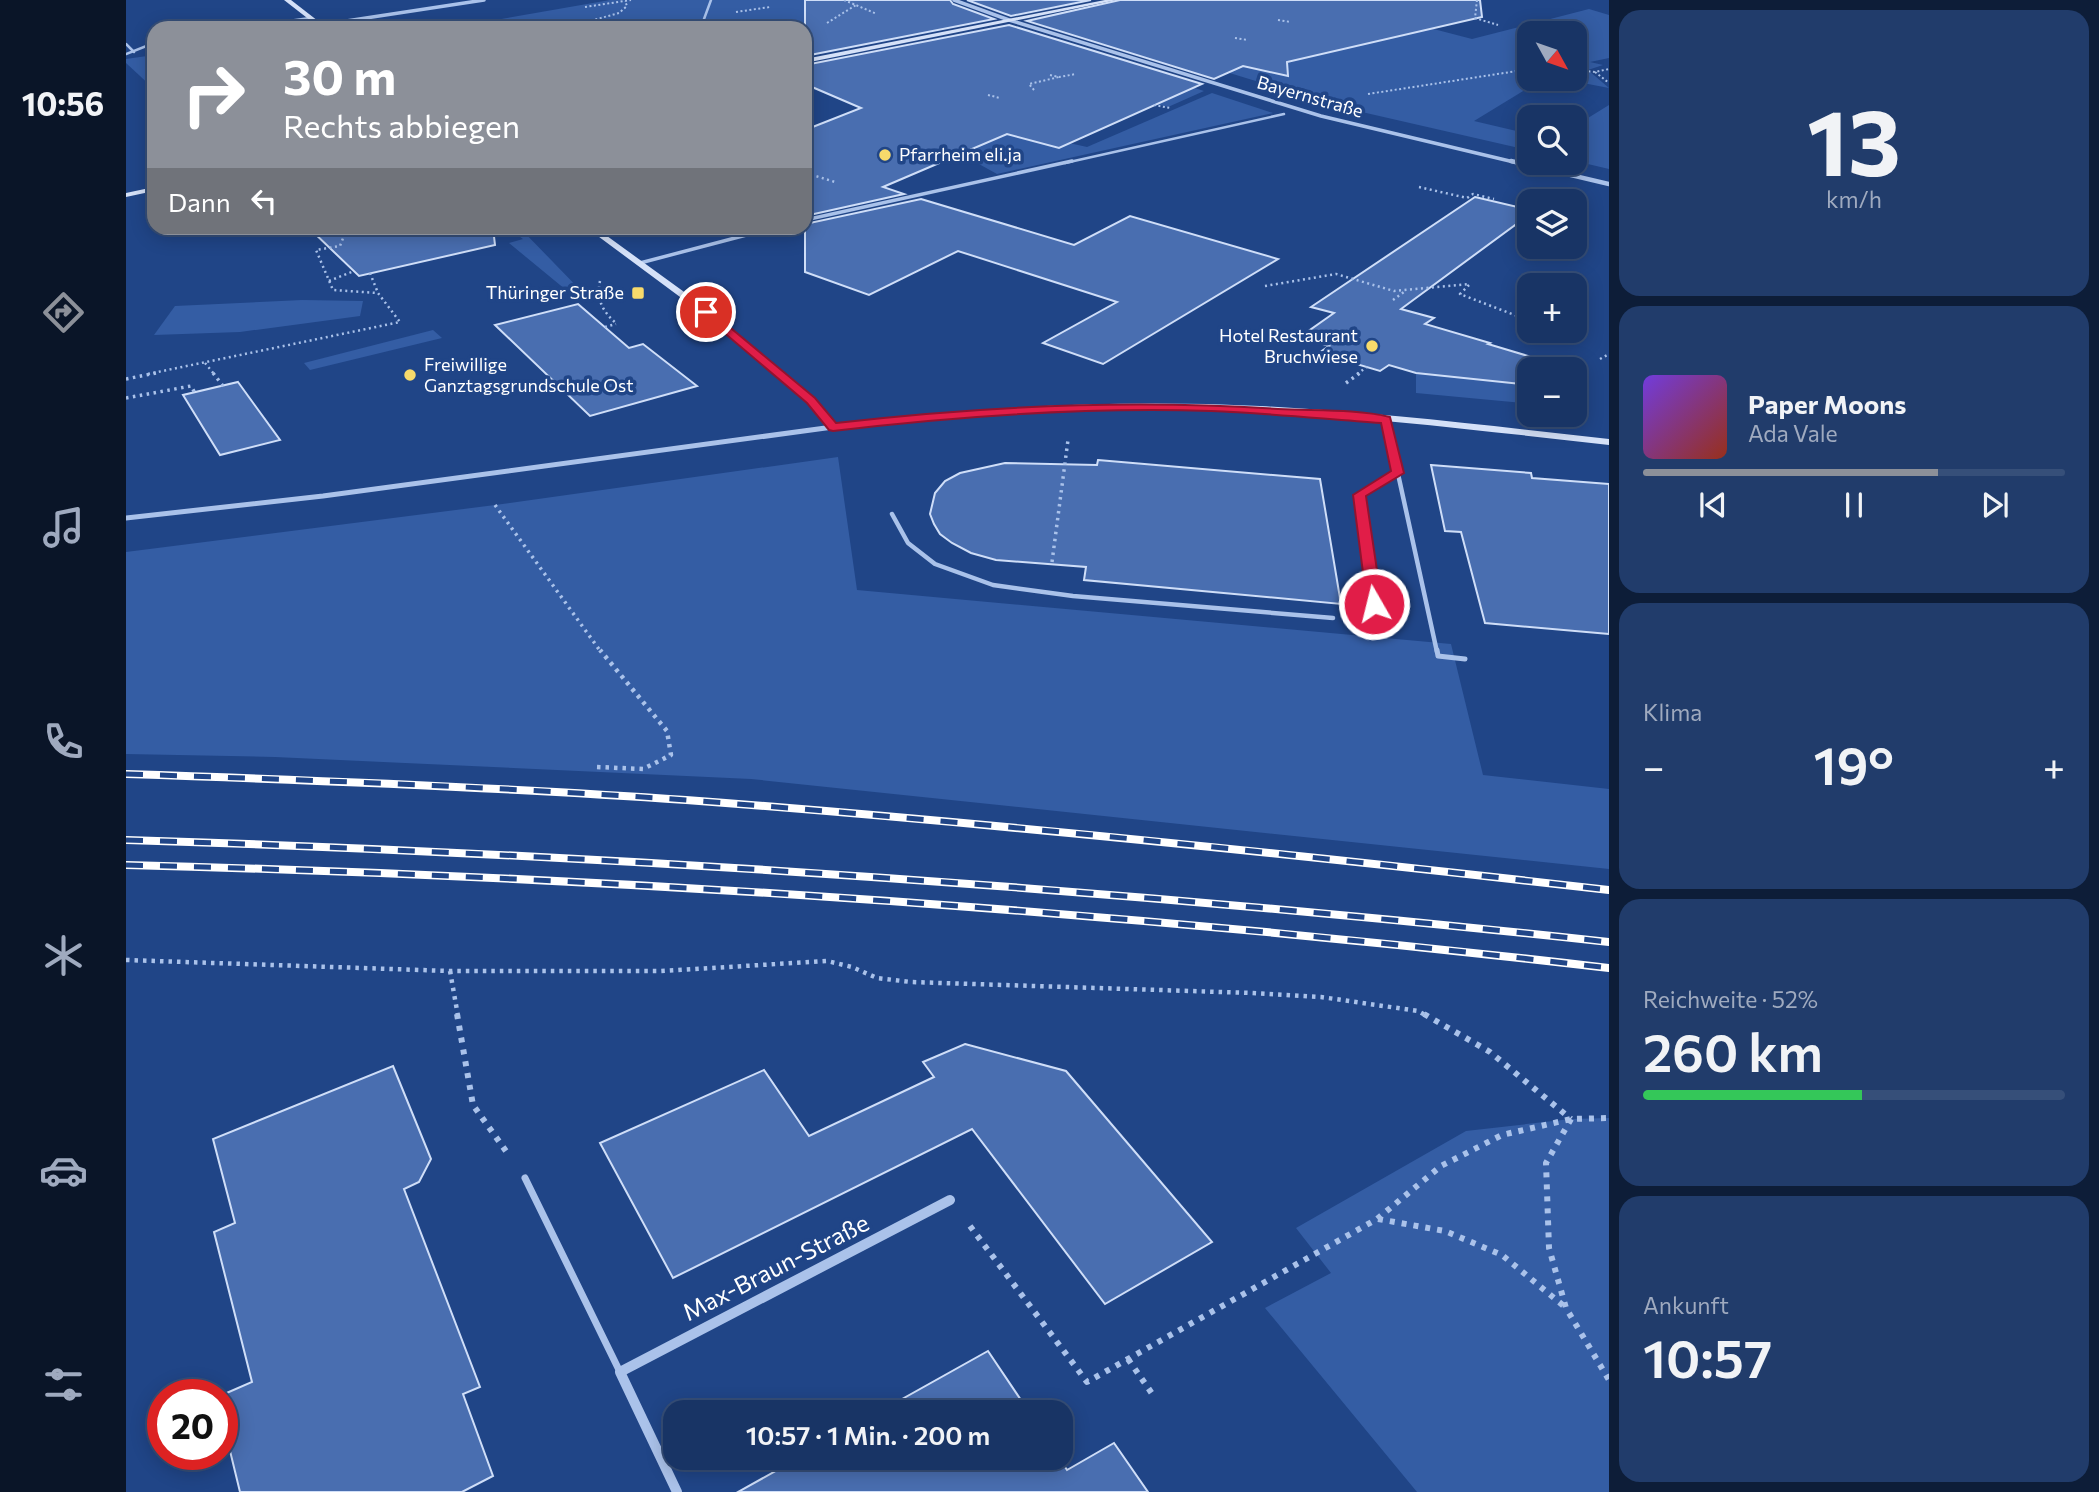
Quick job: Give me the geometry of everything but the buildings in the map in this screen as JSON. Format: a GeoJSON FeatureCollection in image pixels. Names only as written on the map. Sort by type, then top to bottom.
{"type":"FeatureCollection","features":[{"type":"Feature","properties":{"kind":"street"},"geometry":{"type":"LineString","coordinates":[[287,0],[314,21]]}},
{"type":"Feature","properties":{"kind":"street"},"geometry":{"type":"LineString","coordinates":[[358,21],[484,0]]}},
{"type":"Feature","properties":{"kind":"street","name":"Bayernstraße"},"geometry":{"type":"LineString","coordinates":[[954,0],[1009,20],[1321,116],[1609,184]]}},
{"type":"Feature","properties":{"kind":"street"},"geometry":{"type":"LineString","coordinates":[[812,60],[1114,0]]}},
{"type":"Feature","properties":{"kind":"street"},"geometry":{"type":"LineString","coordinates":[[126,195],[147,190]]}},
{"type":"Feature","properties":{"kind":"street"},"geometry":{"type":"LineString","coordinates":[[602,235],[706,312],[811,401],[833,427]]}},
{"type":"Feature","properties":{"kind":"street"},"geometry":{"type":"LineString","coordinates":[[126,518],[323,496],[833,427],[1025,409],[1211,408],[1386,419],[1609,442]]}},
{"type":"Feature","properties":{"kind":"street","name":"Max-Braun-Straße"},"geometry":{"type":"LineString","coordinates":[[620,1372],[950,1200]]}},
{"type":"Feature","properties":{"kind":"street"},"geometry":{"type":"LineString","coordinates":[[620,1372],[677,1492]]}},
{"type":"Feature","properties":{"kind":"lane"},"geometry":{"type":"LineString","coordinates":[[705,21],[711,0]]}},
{"type":"Feature","properties":{"kind":"lane"},"geometry":{"type":"LineString","coordinates":[[289,21],[310,18]]}},
{"type":"Feature","properties":{"kind":"lane"},"geometry":{"type":"LineString","coordinates":[[126,44],[134,52]]}},
{"type":"Feature","properties":{"kind":"lane"},"geometry":{"type":"LineString","coordinates":[[126,54],[147,46]]}},
{"type":"Feature","properties":{"kind":"lane"},"geometry":{"type":"LineString","coordinates":[[812,218],[1284,114]]}},
{"type":"Feature","properties":{"kind":"lane"},"geometry":{"type":"LineString","coordinates":[[640,263],[741,235]]}},
{"type":"Feature","properties":{"kind":"lane"},"geometry":{"type":"LineString","coordinates":[[1386,419],[1438,656],[1465,659]]}},
{"type":"Feature","properties":{"kind":"lane"},"geometry":{"type":"LineString","coordinates":[[1374,604],[1360,495],[1397,473]]}},
{"type":"Feature","properties":{"kind":"lane"},"geometry":{"type":"LineString","coordinates":[[892,513],[908,543],[935,565],[993,584],[1073,596],[1333,618]]}},
{"type":"Feature","properties":{"kind":"lane"},"geometry":{"type":"LineString","coordinates":[[525,1178],[620,1372]]}},
{"type":"Feature","properties":{"kind":"path"},"geometry":{"type":"LineString","coordinates":[[585,8],[631,0]]}},
{"type":"Feature","properties":{"kind":"path"},"geometry":{"type":"LineString","coordinates":[[844,0],[878,14],[866,16]]}},
{"type":"Feature","properties":{"kind":"path"},"geometry":{"type":"LineString","coordinates":[[1477,0],[1475,18],[1498,25]]}},
{"type":"Feature","properties":{"kind":"path"},"geometry":{"type":"LineString","coordinates":[[590,21],[619,13],[627,6],[625,1]]}},
{"type":"Feature","properties":{"kind":"path"},"geometry":{"type":"LineString","coordinates":[[840,21],[827,23],[856,5]]}},
{"type":"Feature","properties":{"kind":"path"},"geometry":{"type":"LineString","coordinates":[[1278,20],[1291,22]]}},
{"type":"Feature","properties":{"kind":"path"},"geometry":{"type":"LineString","coordinates":[[1235,38],[1248,40]]}},
{"type":"Feature","properties":{"kind":"path"},"geometry":{"type":"LineString","coordinates":[[1587,71],[1609,69]]}},
{"type":"Feature","properties":{"kind":"path"},"geometry":{"type":"LineString","coordinates":[[1366,94],[1517,71]]}},
{"type":"Feature","properties":{"kind":"path"},"geometry":{"type":"LineString","coordinates":[[1595,72],[1609,83]]}},
{"type":"Feature","properties":{"kind":"path"},"geometry":{"type":"LineString","coordinates":[[1049,75],[1059,77]]}},
{"type":"Feature","properties":{"kind":"path"},"geometry":{"type":"LineString","coordinates":[[1034,90],[1029,84],[1071,75]]}},
{"type":"Feature","properties":{"kind":"path"},"geometry":{"type":"LineString","coordinates":[[988,95],[1000,98]]}},
{"type":"Feature","properties":{"kind":"path"},"geometry":{"type":"LineString","coordinates":[[1154,105],[1171,108]]}},
{"type":"Feature","properties":{"kind":"path"},"geometry":{"type":"LineString","coordinates":[[1419,187],[1467,198],[1473,194],[1494,199]]}},
{"type":"Feature","properties":{"kind":"path"},"geometry":{"type":"LineString","coordinates":[[345,235],[342,247],[316,250],[333,290],[378,293]]}},
{"type":"Feature","properties":{"kind":"path"},"geometry":{"type":"LineString","coordinates":[[329,281],[354,271]]}},
{"type":"Feature","properties":{"kind":"path"},"geometry":{"type":"LineString","coordinates":[[126,379],[400,322],[378,293],[370,273]]}},
{"type":"Feature","properties":{"kind":"path"},"geometry":{"type":"LineString","coordinates":[[1265,286],[1336,274],[1394,291],[1470,284],[1460,294],[1517,316]]}},
{"type":"Feature","properties":{"kind":"path"},"geometry":{"type":"LineString","coordinates":[[600,281],[597,295],[605,314],[617,324],[605,327]]}},
{"type":"Feature","properties":{"kind":"path"},"geometry":{"type":"LineString","coordinates":[[1393,300],[1404,292]]}},
{"type":"Feature","properties":{"kind":"path"},"geometry":{"type":"LineString","coordinates":[[1600,359],[1609,354]]}},
{"type":"Feature","properties":{"kind":"path"},"geometry":{"type":"LineString","coordinates":[[205,363],[223,386]]}},
{"type":"Feature","properties":{"kind":"path"},"geometry":{"type":"LineString","coordinates":[[1345,384],[1367,368]]}},
{"type":"Feature","properties":{"kind":"path"},"geometry":{"type":"LineString","coordinates":[[126,398],[191,386],[195,393]]}},
{"type":"Feature","properties":{"kind":"path"},"geometry":{"type":"LineString","coordinates":[[1052,562],[1068,439]]}},
{"type":"Feature","properties":{"kind":"path"},"geometry":{"type":"LineString","coordinates":[[495,505],[612,667],[667,731],[671,755],[643,769],[597,767]]}},
{"type":"Feature","properties":{"kind":"path"},"geometry":{"type":"LineString","coordinates":[[126,960],[450,971],[661,971],[827,961],[852,967],[877,978],[911,982],[1321,997],[1418,1011],[1490,1052],[1571,1119]]}},
{"type":"Feature","properties":{"kind":"path"},"geometry":{"type":"LineString","coordinates":[[450,971],[473,1105],[525,1178]]}},
{"type":"Feature","properties":{"kind":"path"},"geometry":{"type":"LineString","coordinates":[[950,1200],[1087,1382],[1377,1219],[1441,1166],[1502,1135],[1571,1119],[1609,1118]]}},
{"type":"Feature","properties":{"kind":"path"},"geometry":{"type":"LineString","coordinates":[[1571,1119],[1546,1163],[1549,1248],[1566,1307],[1609,1380]]}},
{"type":"Feature","properties":{"kind":"path"},"geometry":{"type":"LineString","coordinates":[[1377,1219],[1445,1231],[1502,1255],[1566,1307]]}},
{"type":"Feature","properties":{"kind":"path"},"geometry":{"type":"LineString","coordinates":[[1128,1359],[1153,1395]]}},
{"type":"Feature","properties":{"kind":"shaded area"},"geometry":{"type":"Polygon","coordinates":[[[610,0],[859,0],[812,24],[812,21],[489,21],[610,0]]]}},
{"type":"Feature","properties":{"kind":"shaded area"},"geometry":{"type":"Polygon","coordinates":[[[1322,0],[1472,39],[1517,27],[1517,91],[1523,91],[1474,121],[1517,131],[1517,148],[1340,107],[1184,59],[1322,0]]]}},
{"type":"Feature","properties":{"kind":"shaded area"},"geometry":{"type":"Polygon","coordinates":[[[1589,9],[1609,15],[1609,58],[1590,62],[1603,65],[1588,70],[1609,88],[1587,84],[1587,21],[1542,21],[1589,9]]]}},
{"type":"Feature","properties":{"kind":"shaded area"},"geometry":{"type":"Polygon","coordinates":[[[147,56],[147,82],[126,63],[126,59],[147,56]]]}},
{"type":"Feature","properties":{"kind":"shaded area"},"geometry":{"type":"Polygon","coordinates":[[[1142,71],[1204,91],[1168,107],[1156,104],[1069,143],[1087,147],[1212,93],[1273,113],[997,174],[912,127],[1142,71]]]}},
{"type":"Feature","properties":{"kind":"shaded area"},"geometry":{"type":"Polygon","coordinates":[[[1609,105],[1609,169],[1587,164],[1587,119],[1609,105]]]}},
{"type":"Feature","properties":{"kind":"shaded area"},"geometry":{"type":"Polygon","coordinates":[[[518,235],[527,235],[587,297],[577,299],[509,243],[523,239],[518,235]]]}},
{"type":"Feature","properties":{"kind":"shaded area"},"geometry":{"type":"Polygon","coordinates":[[[302,300],[363,301],[360,316],[240,332],[154,335],[175,306],[302,300]]]}},
{"type":"Feature","properties":{"kind":"shaded area"},"geometry":{"type":"Polygon","coordinates":[[[433,330],[442,338],[310,370],[304,363],[433,330]]]}},
{"type":"Feature","properties":{"kind":"shaded area"},"geometry":{"type":"Polygon","coordinates":[[[1416,373],[1517,384],[1517,402],[1416,393],[1416,373]]]}},
{"type":"Feature","properties":{"kind":"shaded area"},"geometry":{"type":"Polygon","coordinates":[[[838,457],[857,590],[1451,644],[1483,775],[1609,789],[1609,869],[751,779],[275,757],[126,754],[126,552],[495,505],[838,457]]]}},
{"type":"Feature","properties":{"kind":"shaded area"},"geometry":{"type":"Polygon","coordinates":[[[1609,1118],[1609,1492],[1417,1492],[1265,1308],[1331,1273],[1296,1228],[1466,1131],[1571,1119],[1609,1118]]]}},
{"type":"Feature","properties":{"kind":"railway"},"geometry":{"type":"LineString","coordinates":[[126,774],[616,795],[802,809],[1148,840],[1609,890]]}},
{"type":"Feature","properties":{"kind":"railway"},"geometry":{"type":"LineString","coordinates":[[126,840],[498,855],[869,877],[1239,906],[1609,942]]}},
{"type":"Feature","properties":{"kind":"railway"},"geometry":{"type":"LineString","coordinates":[[126,865],[497,878],[869,900],[1239,930],[1609,968]]}},
{"type":"Feature","properties":{"kind":"place","name":"Pfarrheim eli.ja"},"geometry":{"type":"Point","coordinates":[885,155]}},
{"type":"Feature","properties":{"kind":"place","name":"Thüringer Straße"},"geometry":{"type":"Point","coordinates":[638,293]}},
{"type":"Feature","properties":{"kind":"place","name":"Hotel Restaurant Bruchwiese"},"geometry":{"type":"Point","coordinates":[1372,346]}},
{"type":"Feature","properties":{"kind":"place","name":"Freiwillige Ganztagsgrundschule Ost"},"geometry":{"type":"Point","coordinates":[410,375]}},
{"type":"Feature","properties":{"kind":"route"},"geometry":{"type":"LineString","coordinates":[[706,312],[811,401],[833,427],[1025,409],[1121,407],[1211,408],[1386,419],[1397,473],[1360,495],[1374,604]]}}]}
